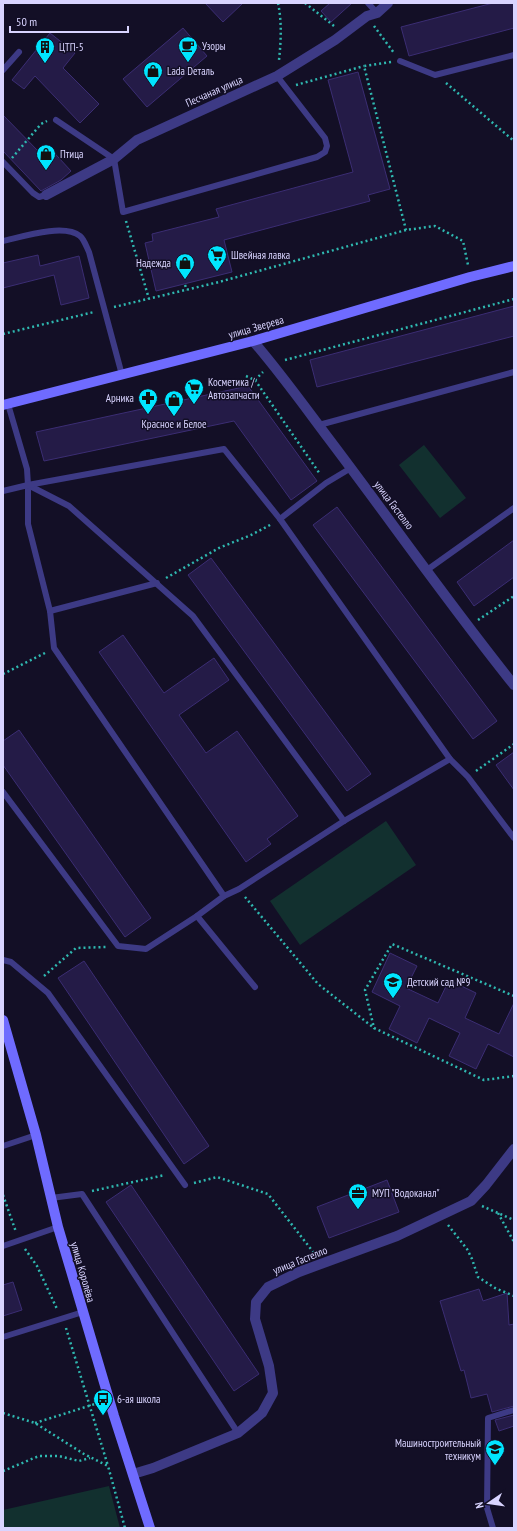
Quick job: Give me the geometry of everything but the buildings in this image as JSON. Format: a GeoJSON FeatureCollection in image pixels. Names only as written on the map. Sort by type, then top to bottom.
{"type":"FeatureCollection","features":[{"type":"Feature","properties":{"kind":"main road","name":"улица Зверева"},"geometry":{"type":"LineString","coordinates":[[6,404],[253,341],[470,277],[514,266]]}},
{"type":"Feature","properties":{"kind":"main road","name":"улица Королёва"},"geometry":{"type":"LineString","coordinates":[[3,1020],[36,1135],[58,1227],[150,1528]]}},
{"type":"Feature","properties":{"kind":"street","name":"Песчаная улица"},"geometry":{"type":"LineString","coordinates":[[46,195],[114,159],[137,140],[277,76],[344,33],[367,16],[377,13],[388,3]]}},
{"type":"Feature","properties":{"kind":"street","name":"улица Гастелло"},"geometry":{"type":"LineString","coordinates":[[253,341],[272,363],[319,425],[427,570],[467,627],[514,685]]}},
{"type":"Feature","properties":{"kind":"street","name":"улица Гастелло"},"geometry":{"type":"LineString","coordinates":[[133,1474],[153,1468],[238,1433],[262,1413],[273,1393],[269,1366],[255,1319],[256,1302],[268,1287],[299,1272],[397,1236],[471,1201],[486,1185],[514,1149]]}},
{"type":"Feature","properties":{"kind":"lane"},"geometry":{"type":"LineString","coordinates":[[368,3],[377,13]]}},
{"type":"Feature","properties":{"kind":"lane"},"geometry":{"type":"LineString","coordinates":[[3,70],[19,52]]}},
{"type":"Feature","properties":{"kind":"lane"},"geometry":{"type":"LineString","coordinates":[[400,61],[435,75],[514,55]]}},
{"type":"Feature","properties":{"kind":"lane"},"geometry":{"type":"LineString","coordinates":[[56,120],[114,159],[123,212],[317,157],[324,152],[327,146],[325,138],[277,76]]}},
{"type":"Feature","properties":{"kind":"lane"},"geometry":{"type":"LineString","coordinates":[[4,163],[33,193],[39,197],[46,195]]}},
{"type":"Feature","properties":{"kind":"lane"},"geometry":{"type":"LineString","coordinates":[[3,241],[52,231],[67,230],[80,236],[89,252],[122,375]]}},
{"type":"Feature","properties":{"kind":"lane"},"geometry":{"type":"LineString","coordinates":[[319,425],[514,372]]}},
{"type":"Feature","properties":{"kind":"lane"},"geometry":{"type":"LineString","coordinates":[[6,404],[27,469],[28,524],[50,610],[54,648],[224,896]]}},
{"type":"Feature","properties":{"kind":"lane"},"geometry":{"type":"LineString","coordinates":[[3,491],[28,485],[224,449],[280,519],[450,759],[468,777],[514,838]]}},
{"type":"Feature","properties":{"kind":"lane"},"geometry":{"type":"LineString","coordinates":[[280,519],[326,483],[351,468]]}},
{"type":"Feature","properties":{"kind":"lane"},"geometry":{"type":"LineString","coordinates":[[28,485],[69,506],[194,616],[344,821]]}},
{"type":"Feature","properties":{"kind":"lane"},"geometry":{"type":"LineString","coordinates":[[427,570],[514,508]]}},
{"type":"Feature","properties":{"kind":"lane"},"geometry":{"type":"LineString","coordinates":[[50,610],[157,583]]}},
{"type":"Feature","properties":{"kind":"lane"},"geometry":{"type":"LineString","coordinates":[[3,792],[118,946],[146,949],[197,916],[224,896],[238,889],[344,821],[450,759]]}},
{"type":"Feature","properties":{"kind":"lane"},"geometry":{"type":"LineString","coordinates":[[197,916],[255,987]]}},
{"type":"Feature","properties":{"kind":"lane"},"geometry":{"type":"LineString","coordinates":[[3,960],[11,962],[48,993],[185,1185]]}},
{"type":"Feature","properties":{"kind":"lane"},"geometry":{"type":"LineString","coordinates":[[3,1146],[36,1135]]}},
{"type":"Feature","properties":{"kind":"lane"},"geometry":{"type":"LineString","coordinates":[[51,1198],[82,1194],[238,1433]]}},
{"type":"Feature","properties":{"kind":"lane"},"geometry":{"type":"LineString","coordinates":[[3,1246],[58,1227]]}},
{"type":"Feature","properties":{"kind":"lane"},"geometry":{"type":"LineString","coordinates":[[3,1337],[83,1312]]}},
{"type":"Feature","properties":{"kind":"lane"},"geometry":{"type":"LineString","coordinates":[[493,1528],[487,1508],[488,1418],[514,1410]]}},
{"type":"Feature","properties":{"kind":"path"},"geometry":{"type":"LineString","coordinates":[[277,76],[281,43],[281,15],[278,3]]}},
{"type":"Feature","properties":{"kind":"path"},"geometry":{"type":"LineString","coordinates":[[305,3],[344,33]]}},
{"type":"Feature","properties":{"kind":"path"},"geometry":{"type":"LineString","coordinates":[[286,88],[364,66],[400,61],[367,16]]}},
{"type":"Feature","properties":{"kind":"path"},"geometry":{"type":"LineString","coordinates":[[364,66],[406,230]]}},
{"type":"Feature","properties":{"kind":"path"},"geometry":{"type":"LineString","coordinates":[[435,75],[514,141]]}},
{"type":"Feature","properties":{"kind":"path"},"geometry":{"type":"LineString","coordinates":[[4,163],[41,124],[48,120],[56,120]]}},
{"type":"Feature","properties":{"kind":"path"},"geometry":{"type":"LineString","coordinates":[[123,212],[149,299]]}},
{"type":"Feature","properties":{"kind":"path"},"geometry":{"type":"LineString","coordinates":[[125,304],[219,282],[406,230],[435,226],[463,241],[470,277]]}},
{"type":"Feature","properties":{"kind":"path"},"geometry":{"type":"LineString","coordinates":[[218,277],[219,282]]}},
{"type":"Feature","properties":{"kind":"path"},"geometry":{"type":"LineString","coordinates":[[185,285],[187,290]]}},
{"type":"Feature","properties":{"kind":"path"},"geometry":{"type":"LineString","coordinates":[[272,363],[514,298]]}},
{"type":"Feature","properties":{"kind":"path"},"geometry":{"type":"LineString","coordinates":[[3,334],[104,309]]}},
{"type":"Feature","properties":{"kind":"path"},"geometry":{"type":"LineString","coordinates":[[246,376],[255,380],[326,483]]}},
{"type":"Feature","properties":{"kind":"path"},"geometry":{"type":"LineString","coordinates":[[157,583],[219,548],[251,535],[280,519]]}},
{"type":"Feature","properties":{"kind":"path"},"geometry":{"type":"LineString","coordinates":[[467,627],[514,596]]}},
{"type":"Feature","properties":{"kind":"path"},"geometry":{"type":"LineString","coordinates":[[3,674],[54,648]]}},
{"type":"Feature","properties":{"kind":"path"},"geometry":{"type":"LineString","coordinates":[[468,777],[514,744]]}},
{"type":"Feature","properties":{"kind":"path"},"geometry":{"type":"LineString","coordinates":[[238,889],[318,984],[374,1028],[484,1080],[514,1076]]}},
{"type":"Feature","properties":{"kind":"path"},"geometry":{"type":"LineString","coordinates":[[374,1028],[365,990],[392,944],[514,996]]}},
{"type":"Feature","properties":{"kind":"path"},"geometry":{"type":"LineString","coordinates":[[36,983],[76,948],[118,946]]}},
{"type":"Feature","properties":{"kind":"path"},"geometry":{"type":"LineString","coordinates":[[82,1194],[164,1175],[185,1185],[217,1177],[268,1194],[322,1264]]}},
{"type":"Feature","properties":{"kind":"path"},"geometry":{"type":"LineString","coordinates":[[471,1201],[514,1220]]}},
{"type":"Feature","properties":{"kind":"path"},"geometry":{"type":"LineString","coordinates":[[497,1213],[514,1242]]}},
{"type":"Feature","properties":{"kind":"path"},"geometry":{"type":"LineString","coordinates":[[439,1216],[467,1249],[478,1277],[495,1288],[514,1296]]}},
{"type":"Feature","properties":{"kind":"path"},"geometry":{"type":"LineString","coordinates":[[35,1423],[95,1404]]}},
{"type":"Feature","properties":{"kind":"path"},"geometry":{"type":"LineString","coordinates":[[3,1413],[35,1423],[91,1458],[108,1466],[125,1528]]}},
{"type":"Feature","properties":{"kind":"path"},"geometry":{"type":"LineString","coordinates":[[3,1471],[39,1456],[59,1456],[79,1460],[91,1458]]}},
{"type":"Feature","properties":{"kind":"green space"},"geometry":{"type":"Polygon","coordinates":[[[424,445],[466,498],[440,518],[399,465],[424,445]]]}},
{"type":"Feature","properties":{"kind":"green space"},"geometry":{"type":"Polygon","coordinates":[[[386,821],[416,865],[300,945],[270,901],[386,821]]]}},
{"type":"Feature","properties":{"kind":"green space"},"geometry":{"type":"Polygon","coordinates":[[[109,1486],[120,1528],[3,1528],[3,1510],[109,1486]]]}},
{"type":"Feature","properties":{"kind":"place","name":"Узоры"},"geometry":{"type":"Point","coordinates":[188,63]}},
{"type":"Feature","properties":{"kind":"place","name":"ЦТП-5"},"geometry":{"type":"Point","coordinates":[45,64]}},
{"type":"Feature","properties":{"kind":"place","name":"Lada Dеталь"},"geometry":{"type":"Point","coordinates":[153,88]}},
{"type":"Feature","properties":{"kind":"place","name":"Птица"},"geometry":{"type":"Point","coordinates":[46,171]}},
{"type":"Feature","properties":{"kind":"place","name":"Швейная лавка"},"geometry":{"type":"Point","coordinates":[217,272]}},
{"type":"Feature","properties":{"kind":"place","name":"Надежда"},"geometry":{"type":"Point","coordinates":[185,280]}},
{"type":"Feature","properties":{"kind":"place","name":"Косметика / Автозапчасти"},"geometry":{"type":"Point","coordinates":[194,405]}},
{"type":"Feature","properties":{"kind":"place","name":"Арника"},"geometry":{"type":"Point","coordinates":[148,415]}},
{"type":"Feature","properties":{"kind":"place","name":"Красное и Белое"},"geometry":{"type":"Point","coordinates":[174,417]}},
{"type":"Feature","properties":{"kind":"place","name":"Детский сад №9"},"geometry":{"type":"Point","coordinates":[393,999]}},
{"type":"Feature","properties":{"kind":"place","name":"МУП \"Водоканал\""},"geometry":{"type":"Point","coordinates":[358,1210]}},
{"type":"Feature","properties":{"kind":"place","name":"6-ая школа"},"geometry":{"type":"Point","coordinates":[103,1416]}},
{"type":"Feature","properties":{"kind":"place","name":"Машиностроительный техникум"},"geometry":{"type":"Point","coordinates":[495,1466]}}]}
